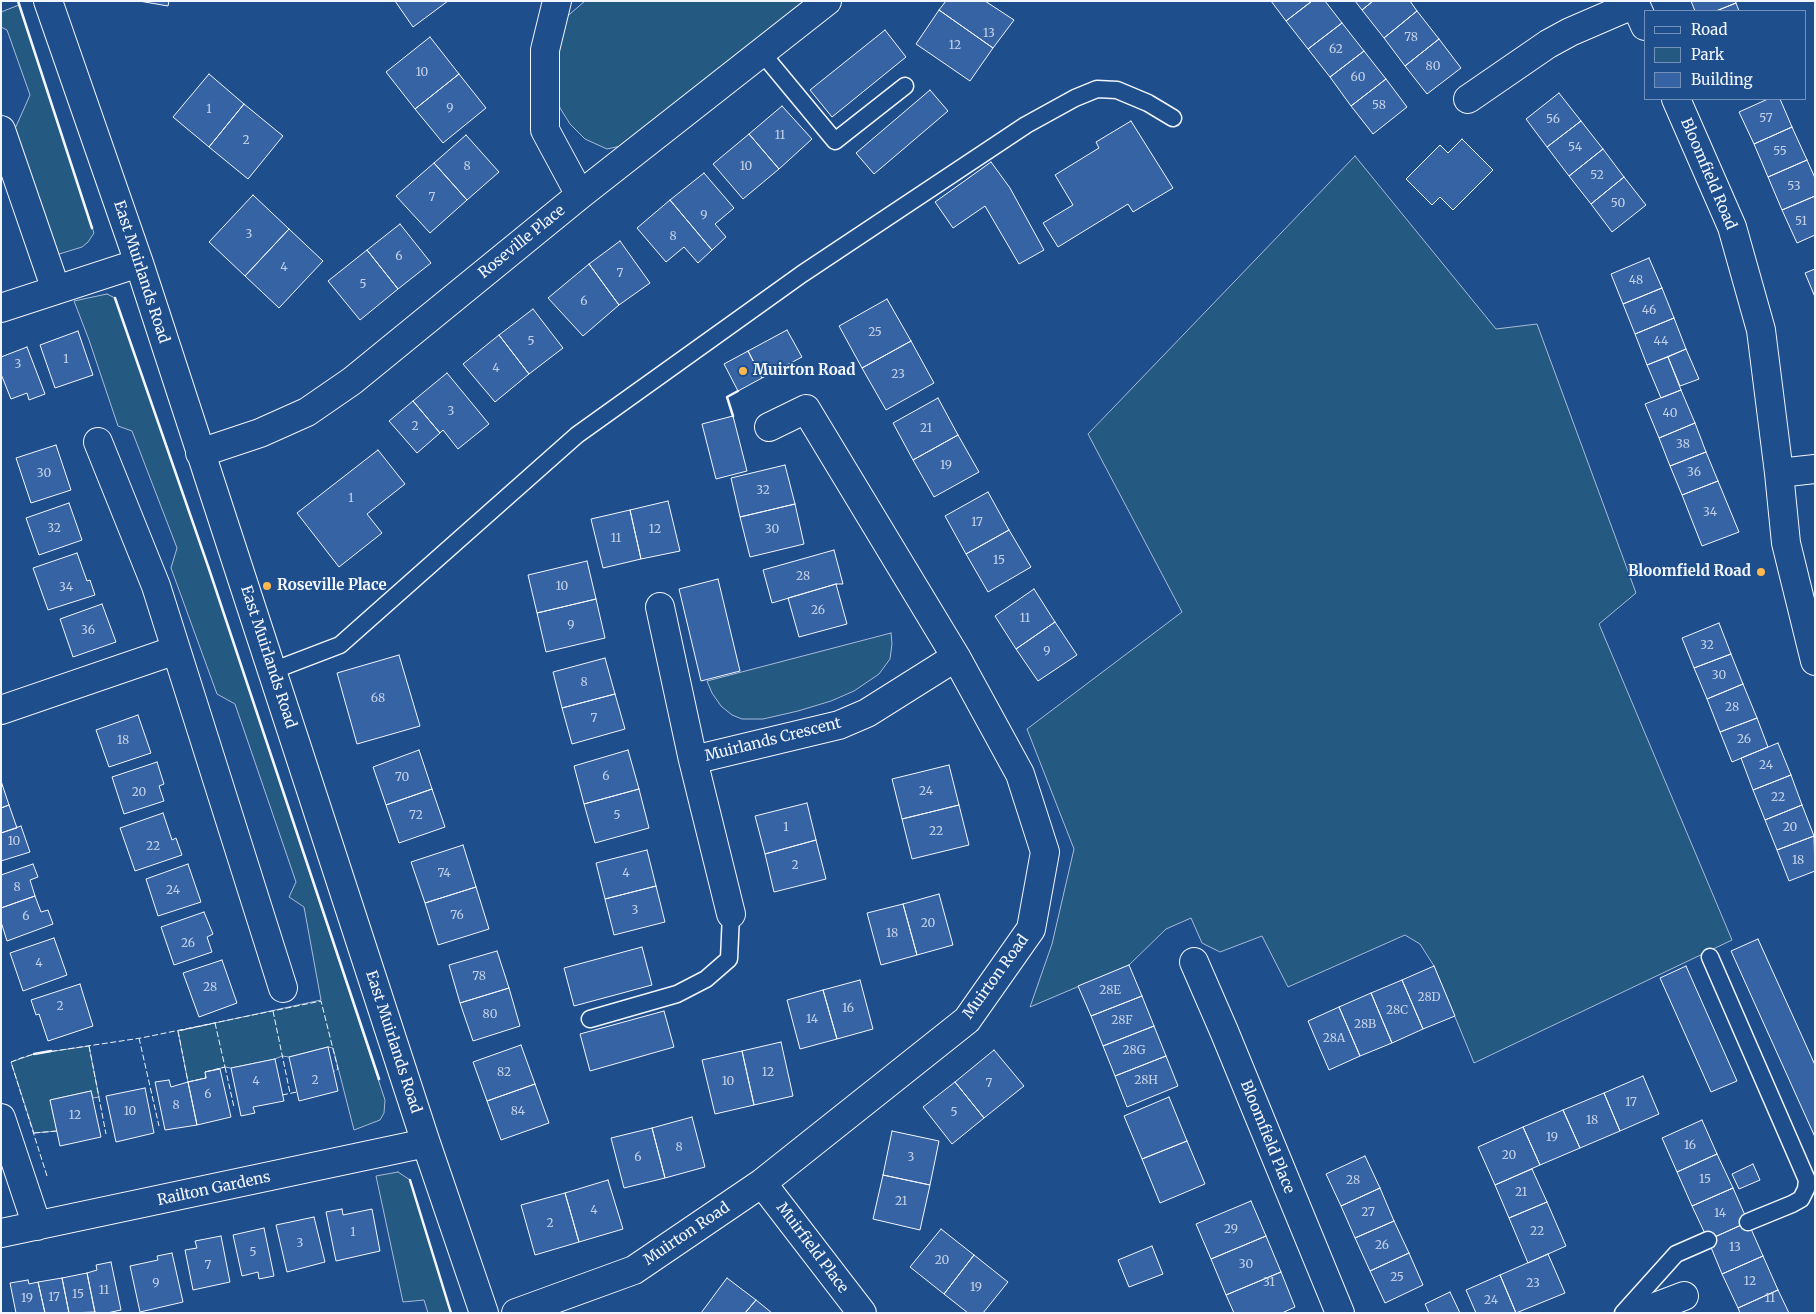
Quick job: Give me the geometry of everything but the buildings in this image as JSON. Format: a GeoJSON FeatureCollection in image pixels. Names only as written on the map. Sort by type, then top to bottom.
{"type":"FeatureCollection","features":[{"type":"Feature","properties":{"kind":"street","name":"East Muirlands Road"},"geometry":{"type":"LineString","coordinates":[[48,1],[139,263],[426,1143],[484,1313]]}},
{"type":"Feature","properties":{"kind":"street"},"geometry":{"type":"LineString","coordinates":[[557,1],[546,50],[546,130],[580,195]]}},
{"type":"Feature","properties":{"kind":"street","name":"Roseville Place"},"geometry":{"type":"LineString","coordinates":[[200,453],[260,433],[307,412],[352,381],[580,195],[827,1]]}},
{"type":"Feature","properties":{"kind":"street"},"geometry":{"type":"LineString","coordinates":[[1468,99],[1548,44],[1570,32],[1638,10]]}},
{"type":"Feature","properties":{"kind":"street","name":"Bloomfield Road"},"geometry":{"type":"LineString","coordinates":[[1676,100],[1732,227],[1761,330],[1786,543],[1815,661]]}},
{"type":"Feature","properties":{"kind":"street"},"geometry":{"type":"LineString","coordinates":[[1,130],[56,290]]}},
{"type":"Feature","properties":{"kind":"street"},"geometry":{"type":"LineString","coordinates":[[1,308],[139,263]]}},
{"type":"Feature","properties":{"kind":"street","name":"Muirton Road"},"geometry":{"type":"LineString","coordinates":[[516,1313],[634,1270],[762,1183],[967,1020],[1031,929],[1045,852],[1020,774],[956,657],[806,409],[769,427]]}},
{"type":"Feature","properties":{"kind":"street"},"geometry":{"type":"LineString","coordinates":[[98,442],[156,586],[283,988]]}},
{"type":"Feature","properties":{"kind":"street"},"geometry":{"type":"LineString","coordinates":[[1779,473],[1815,470]]}},
{"type":"Feature","properties":{"kind":"street","name":"Muirlands Crescent"},"geometry":{"type":"LineString","coordinates":[[660,607],[693,760],[731,914]]}},
{"type":"Feature","properties":{"kind":"street"},"geometry":{"type":"LineString","coordinates":[[1,710],[176,650]]}},
{"type":"Feature","properties":{"kind":"street","name":"Muirlands Crescent"},"geometry":{"type":"LineString","coordinates":[[693,760],[839,725],[867,713],[956,657]]}},
{"type":"Feature","properties":{"kind":"street","name":"Bloomfield Place"},"geometry":{"type":"LineString","coordinates":[[1194,962],[1340,1313]]}},
{"type":"Feature","properties":{"kind":"street"},"geometry":{"type":"LineString","coordinates":[[1,1118],[37,1226]]}},
{"type":"Feature","properties":{"kind":"street","name":"Railton Gardens"},"geometry":{"type":"LineString","coordinates":[[1,1234],[401,1150],[426,1143]]}},
{"type":"Feature","properties":{"kind":"street","name":"Muirfield Place"},"geometry":{"type":"LineString","coordinates":[[762,1183],[862,1313]]}},
{"type":"Feature","properties":{"kind":"street"},"geometry":{"type":"LineString","coordinates":[[1639,1313],[1684,1296]]}},
{"type":"Feature","properties":{"kind":"lane"},"geometry":{"type":"LineString","coordinates":[[762,53],[835,142],[905,86]]}},
{"type":"Feature","properties":{"kind":"lane"},"geometry":{"type":"LineString","coordinates":[[272,671],[340,645],[577,435],[802,274],[1026,125],[1075,98],[1097,89],[1117,90],[1148,103],[1173,118]]}},
{"type":"Feature","properties":{"kind":"lane"},"geometry":{"type":"LineString","coordinates":[[590,1019],[677,994],[706,979],[729,960],[731,914]]}},
{"type":"Feature","properties":{"kind":"lane"},"geometry":{"type":"LineString","coordinates":[[1710,957],[1807,1180],[1806,1189],[1801,1199],[1748,1222]]}},
{"type":"Feature","properties":{"kind":"lane"},"geometry":{"type":"LineString","coordinates":[[1622,1313],[1676,1254],[1708,1240]]}},
{"type":"Feature","properties":{"kind":"green space"},"geometry":{"type":"Polygon","coordinates":[[[585,1],[813,1],[621,146],[607,149],[585,139],[570,124],[560,108],[552,74],[564,19],[585,1]]]}},
{"type":"Feature","properties":{"kind":"green space"},"geometry":{"type":"Polygon","coordinates":[[[19,5],[94,233],[82,247],[56,255],[14,131],[30,95],[7,30],[1,27],[1,12],[19,5]]]}},
{"type":"Feature","properties":{"kind":"green space"},"geometry":{"type":"Polygon","coordinates":[[[1355,156],[1496,329],[1537,324],[1636,593],[1599,624],[1732,940],[1474,1063],[1434,966],[1420,944],[1405,935],[1288,987],[1262,936],[1220,952],[1202,943],[1191,918],[1166,929],[1129,965],[1030,1007],[1052,944],[1074,849],[1027,729],[1182,612],[1088,434],[1355,156]]]}},
{"type":"Feature","properties":{"kind":"green space"},"geometry":{"type":"Polygon","coordinates":[[[107,294],[115,298],[209,569],[385,1100],[384,1113],[380,1120],[354,1130],[333,1048],[328,1047],[289,1057],[282,1056],[231,1068],[225,1067],[205,1072],[206,1078],[188,1082],[178,1031],[321,1000],[304,907],[289,897],[296,882],[235,704],[217,694],[171,568],[177,548],[132,431],[118,426],[74,301],[107,294]]]}},
{"type":"Feature","properties":{"kind":"green space"},"geometry":{"type":"Polygon","coordinates":[[[891,633],[890,659],[879,674],[854,691],[831,701],[798,711],[763,719],[742,719],[732,715],[721,706],[712,693],[707,681],[891,633]]]}},
{"type":"Feature","properties":{"kind":"green space"},"geometry":{"type":"Polygon","coordinates":[[[89,1046],[99,1097],[93,1098],[91,1091],[50,1100],[57,1131],[34,1133],[11,1062],[34,1054],[89,1046]]]}},
{"type":"Feature","properties":{"kind":"green space"},"geometry":{"type":"Polygon","coordinates":[[[398,1172],[410,1180],[451,1313],[428,1313],[424,1300],[403,1302],[376,1176],[398,1172]]]}},
{"type":"Feature","properties":{"kind":"fence"},"geometry":{"type":"LineString","coordinates":[[47,1176],[11,1062],[21,1058],[34,1054],[141,1038],[321,1001],[338,1069],[333,1072]]}},
{"type":"Feature","properties":{"kind":"fence"},"geometry":{"type":"LineString","coordinates":[[273,1011],[290,1093]]}},
{"type":"Feature","properties":{"kind":"fence"},"geometry":{"type":"LineString","coordinates":[[215,1023],[225,1067],[205,1072],[206,1078],[188,1082],[178,1031],[215,1023]]}},
{"type":"Feature","properties":{"kind":"fence"},"geometry":{"type":"LineString","coordinates":[[139,1038],[159,1126]]}},
{"type":"Feature","properties":{"kind":"fence"},"geometry":{"type":"LineString","coordinates":[[89,1046],[106,1134]]}},
{"type":"Feature","properties":{"kind":"fence"},"geometry":{"type":"LineString","coordinates":[[225,1067],[234,1107]]}},
{"type":"Feature","properties":{"kind":"fence"},"geometry":{"type":"LineString","coordinates":[[282,1095],[297,1092]]}},
{"type":"Feature","properties":{"kind":"fence"},"geometry":{"type":"LineString","coordinates":[[34,1133],[57,1131]]}},
{"type":"Feature","properties":{"kind":"wall"},"geometry":{"type":"LineString","coordinates":[[18,1],[92,228]]}},
{"type":"Feature","properties":{"kind":"wall"},"geometry":{"type":"LineString","coordinates":[[115,298],[209,569],[379,1079]]}},
{"type":"Feature","properties":{"kind":"wall"},"geometry":{"type":"LineString","coordinates":[[733,416],[727,397],[738,391]]}},
{"type":"Feature","properties":{"kind":"wall"},"geometry":{"type":"LineString","coordinates":[[34,1054],[51,1051]]}},
{"type":"Feature","properties":{"kind":"wall"},"geometry":{"type":"LineString","coordinates":[[410,1180],[451,1313]]}},
{"type":"Feature","properties":{"kind":"place","name":"Muirton Road"},"geometry":{"type":"Point","coordinates":[743,371]}},
{"type":"Feature","properties":{"kind":"place","name":"Bloomfield Road"},"geometry":{"type":"Point","coordinates":[1761,572]}},
{"type":"Feature","properties":{"kind":"place","name":"Roseville Place"},"geometry":{"type":"Point","coordinates":[267,586]}}]}
